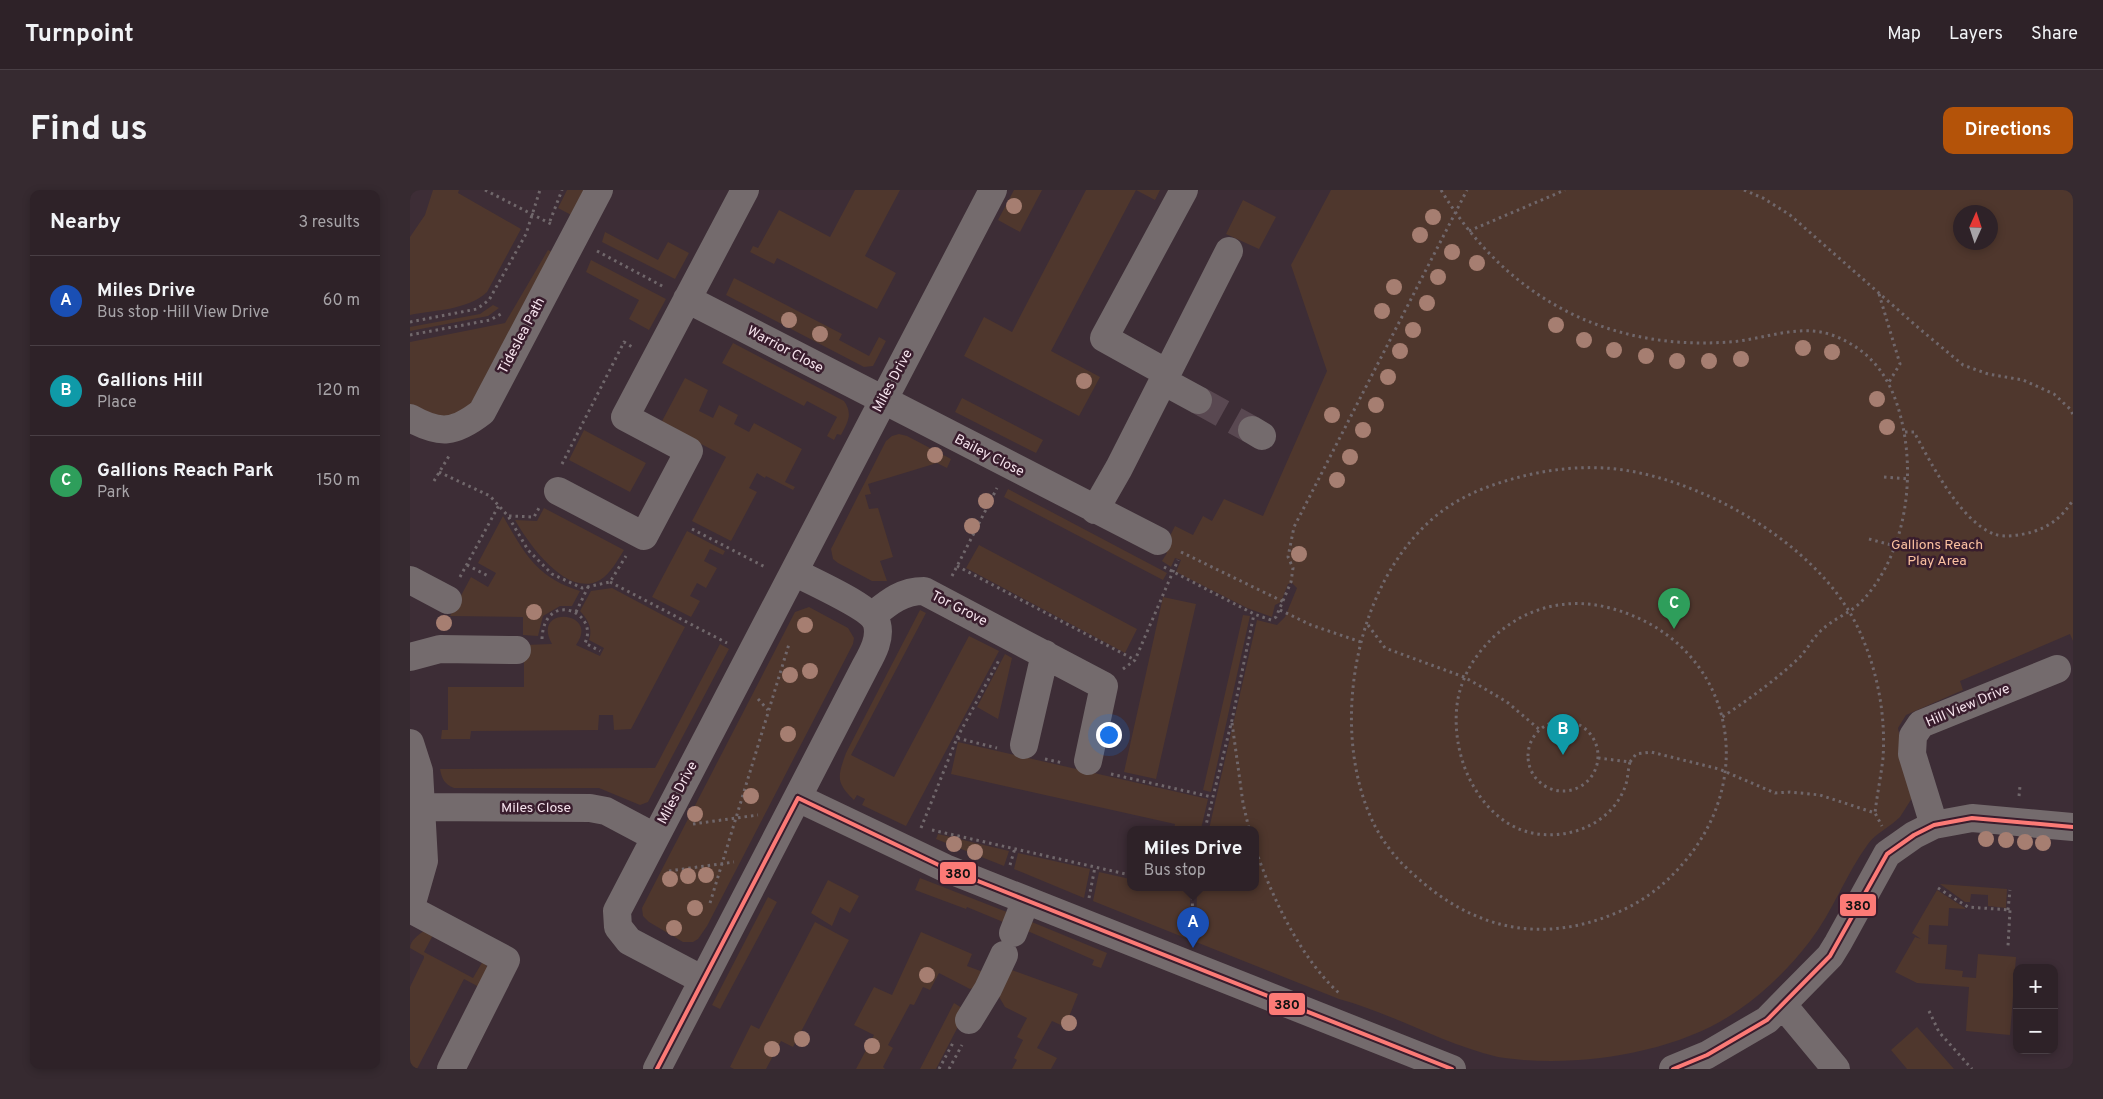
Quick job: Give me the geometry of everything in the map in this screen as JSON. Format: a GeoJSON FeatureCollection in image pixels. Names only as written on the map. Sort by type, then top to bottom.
{"type":"FeatureCollection","features":[{"type":"Feature","properties":{"kind":"street","name":"Tideslea Path"},"geometry":{"type":"LineString","coordinates":[[410,418],[424,426],[437,430],[464,426],[482,412],[599,190]]}},
{"type":"Feature","properties":{"kind":"street"},"geometry":{"type":"LineString","coordinates":[[554,485],[644,536],[689,450],[624,417],[648,349],[687,299],[745,190]]}},
{"type":"Feature","properties":{"kind":"street","name":"Miles Drive"},"geometry":{"type":"LineString","coordinates":[[703,980],[629,942],[618,926],[617,911],[993,190]]}},
{"type":"Feature","properties":{"kind":"street"},"geometry":{"type":"LineString","coordinates":[[1184,190],[1104,338],[1198,400]]}},
{"type":"Feature","properties":{"kind":"street"},"geometry":{"type":"LineString","coordinates":[[1095,510],[1119,468],[1229,251]]}},
{"type":"Feature","properties":{"kind":"street","name":"Warrior Close"},"geometry":{"type":"LineString","coordinates":[[687,299],[883,401]]}},
{"type":"Feature","properties":{"kind":"street","name":"Bailey Close"},"geometry":{"type":"LineString","coordinates":[[883,401],[1167,545]]}},
{"type":"Feature","properties":{"kind":"street"},"geometry":{"type":"LineString","coordinates":[[656,1069],[874,650],[878,634],[877,623],[873,615],[794,572]]}},
{"type":"Feature","properties":{"kind":"street"},"geometry":{"type":"LineString","coordinates":[[410,580],[448,600]]}},
{"type":"Feature","properties":{"kind":"street","name":"Tor Grove"},"geometry":{"type":"LineString","coordinates":[[873,615],[890,602],[910,591],[924,591],[1104,686]]}},
{"type":"Feature","properties":{"kind":"street"},"geometry":{"type":"LineString","coordinates":[[410,657],[440,649],[517,650]]}},
{"type":"Feature","properties":{"kind":"street"},"geometry":{"type":"LineString","coordinates":[[1022,751],[1046,654]]}},
{"type":"Feature","properties":{"kind":"street","name":"Hill View Drive"},"geometry":{"type":"LineString","coordinates":[[1934,825],[1912,754],[1913,736],[1922,724],[2057,669]]}},
{"type":"Feature","properties":{"kind":"street"},"geometry":{"type":"LineString","coordinates":[[1087,766],[1104,686]]}},
{"type":"Feature","properties":{"kind":"street"},"geometry":{"type":"LineString","coordinates":[[410,743],[419,771],[415,807],[424,861],[410,910],[506,960],[451,1069]]}},
{"type":"Feature","properties":{"kind":"street"},"geometry":{"type":"LineString","coordinates":[[798,798],[930,861],[1417,1062],[1452,1069]]}},
{"type":"Feature","properties":{"kind":"street","name":"Miles Close"},"geometry":{"type":"LineString","coordinates":[[415,807],[590,808],[606,811],[655,837]]}},
{"type":"Feature","properties":{"kind":"street"},"geometry":{"type":"LineString","coordinates":[[1673,1069],[1707,1055],[1767,1020],[1783,1006],[1830,956],[1887,854],[1914,835],[1934,825],[1972,818],[2073,827]]}},
{"type":"Feature","properties":{"kind":"street"},"geometry":{"type":"LineString","coordinates":[[969,1020],[988,989],[1026,900]]}},
{"type":"Feature","properties":{"kind":"street"},"geometry":{"type":"LineString","coordinates":[[1783,1006],[1836,1069]]}},
{"type":"Feature","properties":{"kind":"path"},"geometry":{"type":"LineString","coordinates":[[485,190],[687,299]]}},
{"type":"Feature","properties":{"kind":"path"},"geometry":{"type":"LineString","coordinates":[[410,322],[477,309],[489,300],[526,234],[540,190]]}},
{"type":"Feature","properties":{"kind":"path"},"geometry":{"type":"LineString","coordinates":[[557,199],[562,190]]}},
{"type":"Feature","properties":{"kind":"path"},"geometry":{"type":"LineString","coordinates":[[1441,190],[1469,231],[1509,273],[1540,297],[1580,318],[1618,333],[1660,342],[1707,344],[1742,341],[1785,332],[1811,330],[1831,335],[1856,346],[1878,365],[1888,382],[1898,404],[1907,441],[1908,479],[1905,509],[1895,546],[1883,572],[1862,601],[1822,628],[1802,655],[1777,678],[1721,718]]}},
{"type":"Feature","properties":{"kind":"path"},"geometry":{"type":"LineString","coordinates":[[1167,545],[1152,560],[1254,614],[1271,620],[1276,617],[1292,582],[1293,568],[1288,557],[1294,527],[1467,190]]}},
{"type":"Feature","properties":{"kind":"path"},"geometry":{"type":"LineString","coordinates":[[1469,231],[1565,190]]}},
{"type":"Feature","properties":{"kind":"path"},"geometry":{"type":"LineString","coordinates":[[1744,190],[1763,198],[1790,215],[1878,294],[1963,365],[1988,374],[2023,380],[2054,394],[2071,410],[2073,415]]}},
{"type":"Feature","properties":{"kind":"path"},"geometry":{"type":"LineString","coordinates":[[1878,294],[1900,364],[1888,382]]}},
{"type":"Feature","properties":{"kind":"path"},"geometry":{"type":"LineString","coordinates":[[410,335],[490,320],[499,316],[506,309]]}},
{"type":"Feature","properties":{"kind":"path"},"geometry":{"type":"LineString","coordinates":[[508,516],[534,517],[554,485],[624,342],[648,349]]}},
{"type":"Feature","properties":{"kind":"path"},"geometry":{"type":"LineString","coordinates":[[1905,432],[1914,432],[1949,493],[1974,520],[1995,534],[2023,535],[2046,527],[2064,515],[2073,500]]}},
{"type":"Feature","properties":{"kind":"path"},"geometry":{"type":"LineString","coordinates":[[950,581],[1008,466]]}},
{"type":"Feature","properties":{"kind":"path"},"geometry":{"type":"LineString","coordinates":[[1849,611],[1828,580],[1764,527],[1733,508],[1698,492],[1655,477],[1604,468],[1567,468],[1527,474],[1481,489],[1455,502],[1429,521],[1394,563],[1380,587],[1361,642],[1354,677],[1351,740],[1356,771],[1372,820],[1387,845],[1401,863],[1422,882],[1460,910],[1488,922],[1519,928],[1557,928],[1583,925],[1626,909],[1668,881],[1698,845],[1722,796],[1725,772],[1726,742],[1717,701],[1703,672],[1677,642],[1660,629],[1636,617],[1594,604],[1559,604],[1530,613],[1496,634],[1479,653],[1464,677],[1457,707],[1460,752],[1470,782],[1486,803],[1505,822],[1527,832],[1556,836],[1586,828],[1606,814],[1616,801],[1625,787],[1630,762],[1636,754],[1651,752],[1725,772],[1775,793],[1790,792],[1820,796],[1875,813],[1883,756],[1880,704],[1874,670],[1860,632],[1849,611]]}},
{"type":"Feature","properties":{"kind":"path"},"geometry":{"type":"LineString","coordinates":[[439,472],[490,496],[508,516],[528,550],[552,574],[582,588],[610,582],[719,639]]}},
{"type":"Feature","properties":{"kind":"path"},"geometry":{"type":"LineString","coordinates":[[1884,477],[1908,479]]}},
{"type":"Feature","properties":{"kind":"path"},"geometry":{"type":"LineString","coordinates":[[448,600],[499,505]]}},
{"type":"Feature","properties":{"kind":"path"},"geometry":{"type":"LineString","coordinates":[[692,529],[756,562]]}},
{"type":"Feature","properties":{"kind":"path"},"geometry":{"type":"LineString","coordinates":[[610,582],[624,561],[638,532]]}},
{"type":"Feature","properties":{"kind":"path"},"geometry":{"type":"LineString","coordinates":[[1869,539],[1895,546]]}},
{"type":"Feature","properties":{"kind":"path"},"geometry":{"type":"LineString","coordinates":[[1167,545],[1284,602]]}},
{"type":"Feature","properties":{"kind":"path"},"geometry":{"type":"LineString","coordinates":[[1104,686],[1135,660],[1173,572],[1167,545]]}},
{"type":"Feature","properties":{"kind":"path"},"geometry":{"type":"LineString","coordinates":[[467,565],[490,577]]}},
{"type":"Feature","properties":{"kind":"path"},"geometry":{"type":"LineString","coordinates":[[957,566],[1135,660]]}},
{"type":"Feature","properties":{"kind":"path"},"geometry":{"type":"LineString","coordinates":[[576,612],[588,587]]}},
{"type":"Feature","properties":{"kind":"path"},"geometry":{"type":"LineString","coordinates":[[542,640],[542,626],[547,617],[566,609],[576,612],[583,619],[587,629],[585,643],[600,651]]}},
{"type":"Feature","properties":{"kind":"path"},"geometry":{"type":"LineString","coordinates":[[1280,610],[1311,625],[1361,642]]}},
{"type":"Feature","properties":{"kind":"path"},"geometry":{"type":"LineString","coordinates":[[1205,826],[1232,720],[1254,614]]}},
{"type":"Feature","properties":{"kind":"path"},"geometry":{"type":"LineString","coordinates":[[1368,624],[1377,635],[1378,641],[1385,648],[1464,677],[1507,702],[1540,730]]}},
{"type":"Feature","properties":{"kind":"path"},"geometry":{"type":"LineString","coordinates":[[1011,636],[957,738],[920,829],[1015,848],[1127,874]]}},
{"type":"Feature","properties":{"kind":"path"},"geometry":{"type":"LineString","coordinates":[[709,907],[790,640]]}},
{"type":"Feature","properties":{"kind":"path"},"geometry":{"type":"LineString","coordinates":[[1232,720],[1243,803],[1248,826]]}},
{"type":"Feature","properties":{"kind":"path"},"geometry":{"type":"LineString","coordinates":[[1556,722],[1574,723],[1583,727],[1595,740],[1598,758],[1592,774],[1581,786],[1570,790],[1559,790],[1548,787],[1532,771],[1529,749],[1533,739],[1540,730],[1556,722]]}},
{"type":"Feature","properties":{"kind":"path"},"geometry":{"type":"LineString","coordinates":[[957,738],[1087,766],[1212,797]]}},
{"type":"Feature","properties":{"kind":"path"},"geometry":{"type":"LineString","coordinates":[[1598,758],[1630,762]]}},
{"type":"Feature","properties":{"kind":"path"},"geometry":{"type":"LineString","coordinates":[[2019,794],[2020,786]]}},
{"type":"Feature","properties":{"kind":"path"},"geometry":{"type":"LineString","coordinates":[[684,825],[765,814]]}},
{"type":"Feature","properties":{"kind":"path"},"geometry":{"type":"LineString","coordinates":[[1008,872],[1015,848]]}},
{"type":"Feature","properties":{"kind":"path"},"geometry":{"type":"LineString","coordinates":[[1259,860],[1288,924],[1313,963],[1347,1000]]}},
{"type":"Feature","properties":{"kind":"path"},"geometry":{"type":"LineString","coordinates":[[660,872],[740,861]]}},
{"type":"Feature","properties":{"kind":"path"},"geometry":{"type":"LineString","coordinates":[[1088,904],[1095,866]]}},
{"type":"Feature","properties":{"kind":"path"},"geometry":{"type":"LineString","coordinates":[[1938,888],[1968,908],[2008,910]]}},
{"type":"Feature","properties":{"kind":"path"},"geometry":{"type":"LineString","coordinates":[[2008,946],[2010,890]]}},
{"type":"Feature","properties":{"kind":"path"},"geometry":{"type":"LineString","coordinates":[[1190,940],[1193,934],[1192,891]]}},
{"type":"Feature","properties":{"kind":"path"},"geometry":{"type":"LineString","coordinates":[[1929,1011],[1939,1032],[1972,1069]]}},
{"type":"Feature","properties":{"kind":"green space"},"geometry":{"type":"Polygon","coordinates":[[[433,190],[459,190],[458,193],[521,229],[487,292],[461,306],[410,315],[410,237],[425,215],[433,190]]]}},
{"type":"Feature","properties":{"kind":"green space"},"geometry":{"type":"Polygon","coordinates":[[[567,190],[589,190],[575,217],[558,208],[567,190]]]}},
{"type":"Feature","properties":{"kind":"green space"},"geometry":{"type":"Polygon","coordinates":[[[855,190],[900,190],[865,256],[896,273],[877,309],[777,258],[774,264],[750,252],[753,246],[758,248],[779,210],[830,237],[855,190]]]}},
{"type":"Feature","properties":{"kind":"green space"},"geometry":{"type":"Polygon","coordinates":[[[1014,190],[1042,190],[1020,232],[998,220],[1014,190]]]}},
{"type":"Feature","properties":{"kind":"green space"},"geometry":{"type":"Polygon","coordinates":[[[1086,190],[1136,190],[1051,351],[1100,377],[1079,416],[964,356],[984,317],[1012,332],[1086,190]]]}},
{"type":"Feature","properties":{"kind":"green space"},"geometry":{"type":"Polygon","coordinates":[[[1136,190],[1160,190],[1155,200],[1136,190]]]}},
{"type":"Feature","properties":{"kind":"green space","name":"Gallions Reach Play Area"},"geometry":{"type":"Polygon","coordinates":[[[1331,190],[2073,190],[2073,641],[2070,634],[1960,681],[1963,690],[1906,715],[1898,728],[1912,798],[1900,817],[1868,844],[1810,941],[1778,978],[1740,1009],[1715,1024],[1687,1037],[1656,1047],[1591,1059],[1559,1061],[1498,1057],[1458,1045],[1196,942],[1197,891],[1259,891],[1259,826],[1210,826],[1257,620],[1277,625],[1285,617],[1297,588],[1292,583],[1288,584],[1281,602],[1275,605],[1272,617],[1247,608],[1176,572],[1181,560],[1175,558],[1171,567],[1162,561],[1167,553],[1163,550],[1175,526],[1193,535],[1203,516],[1212,521],[1224,499],[1263,516],[1327,371],[1291,265],[1331,190]]]}},
{"type":"Feature","properties":{"kind":"green space"},"geometry":{"type":"Polygon","coordinates":[[[1243,200],[1276,217],[1259,249],[1226,234],[1243,200]]]}},
{"type":"Feature","properties":{"kind":"green space"},"geometry":{"type":"Polygon","coordinates":[[[605,232],[658,260],[668,242],[689,253],[675,279],[602,242],[605,232]]]}},
{"type":"Feature","properties":{"kind":"green space"},"geometry":{"type":"Polygon","coordinates":[[[548,250],[556,254],[476,404],[440,422],[410,408],[410,342],[505,323],[548,250]]]}},
{"type":"Feature","properties":{"kind":"green space"},"geometry":{"type":"Polygon","coordinates":[[[591,260],[666,299],[649,330],[629,319],[639,300],[586,272],[591,260]]]}},
{"type":"Feature","properties":{"kind":"green space"},"geometry":{"type":"Polygon","coordinates":[[[734,278],[842,334],[839,340],[869,356],[879,337],[886,341],[873,366],[864,367],[726,295],[734,278]]]}},
{"type":"Feature","properties":{"kind":"green space"},"geometry":{"type":"Polygon","coordinates":[[[493,305],[499,308],[488,316],[410,331],[410,327],[480,314],[493,305]]]}},
{"type":"Feature","properties":{"kind":"green space"},"geometry":{"type":"Polygon","coordinates":[[[733,343],[844,401],[849,414],[841,435],[837,434],[834,440],[827,436],[837,417],[807,401],[804,406],[722,363],[733,343]]]}},
{"type":"Feature","properties":{"kind":"green space"},"geometry":{"type":"Polygon","coordinates":[[[685,378],[708,390],[699,411],[713,418],[719,405],[738,415],[734,424],[749,432],[754,423],[802,449],[785,482],[795,487],[793,490],[757,473],[749,488],[757,492],[731,541],[692,521],[726,457],[661,423],[685,378]]]}},
{"type":"Feature","properties":{"kind":"green space"},"geometry":{"type":"Polygon","coordinates":[[[962,398],[1043,440],[1036,453],[955,412],[962,398]]]}},
{"type":"Feature","properties":{"kind":"green space"},"geometry":{"type":"Polygon","coordinates":[[[584,430],[646,463],[630,492],[569,460],[584,430]]]}},
{"type":"Feature","properties":{"kind":"green space"},"geometry":{"type":"Polygon","coordinates":[[[899,434],[907,436],[951,459],[947,468],[937,463],[868,484],[871,494],[865,495],[869,509],[878,508],[893,557],[880,561],[887,581],[872,581],[838,563],[833,559],[831,549],[886,441],[892,436],[899,434]]]}},
{"type":"Feature","properties":{"kind":"green space"},"geometry":{"type":"Polygon","coordinates":[[[1008,489],[1167,573],[1163,580],[1004,497],[1008,489]]]}},
{"type":"Feature","properties":{"kind":"green space"},"geometry":{"type":"Polygon","coordinates":[[[544,508],[624,550],[604,577],[587,584],[575,582],[550,566],[539,554],[515,520],[537,521],[544,508]]]}},
{"type":"Feature","properties":{"kind":"green space"},"geometry":{"type":"Polygon","coordinates":[[[503,516],[525,553],[542,571],[565,586],[580,591],[572,606],[560,606],[543,616],[538,636],[523,635],[523,617],[450,616],[471,577],[488,587],[496,573],[478,563],[503,516]]]}},
{"type":"Feature","properties":{"kind":"green space"},"geometry":{"type":"Polygon","coordinates":[[[687,531],[725,551],[723,555],[710,549],[704,561],[717,568],[706,588],[697,583],[690,596],[700,601],[691,617],[652,597],[687,531]]]}},
{"type":"Feature","properties":{"kind":"green space"},"geometry":{"type":"Polygon","coordinates":[[[979,545],[1137,629],[1125,653],[966,568],[979,545]]]}},
{"type":"Feature","properties":{"kind":"green space"},"geometry":{"type":"Polygon","coordinates":[[[612,588],[685,627],[631,729],[614,730],[613,715],[599,715],[598,730],[471,731],[470,739],[441,739],[442,730],[448,730],[448,687],[524,687],[524,645],[552,644],[548,631],[550,623],[557,618],[574,619],[580,625],[581,633],[576,645],[600,656],[604,648],[589,640],[589,624],[580,611],[591,591],[612,588]]]}},
{"type":"Feature","properties":{"kind":"green space"},"geometry":{"type":"Polygon","coordinates":[[[1163,597],[1196,604],[1156,779],[1124,772],[1163,597]]]}},
{"type":"Feature","properties":{"kind":"green space"},"geometry":{"type":"Polygon","coordinates":[[[809,607],[848,628],[854,638],[853,644],[707,926],[698,939],[693,942],[683,942],[649,922],[643,916],[642,908],[795,612],[809,607]]]}},
{"type":"Feature","properties":{"kind":"green space"},"geometry":{"type":"Polygon","coordinates":[[[920,610],[926,613],[851,755],[894,777],[969,636],[999,651],[906,826],[862,805],[865,799],[857,795],[854,800],[841,783],[840,773],[846,753],[920,610]]]}},
{"type":"Feature","properties":{"kind":"green space"},"geometry":{"type":"Polygon","coordinates":[[[1243,615],[1250,616],[1211,792],[1203,790],[1243,615]]]}},
{"type":"Feature","properties":{"kind":"green space"},"geometry":{"type":"Polygon","coordinates":[[[720,644],[729,649],[648,802],[640,805],[599,788],[454,788],[448,785],[443,778],[440,769],[655,768],[720,644]]]}},
{"type":"Feature","properties":{"kind":"green space"},"geometry":{"type":"Polygon","coordinates":[[[1005,654],[1012,658],[998,719],[977,707],[1005,654]]]}},
{"type":"Feature","properties":{"kind":"green space"},"geometry":{"type":"Polygon","coordinates":[[[958,742],[1208,799],[1202,826],[1175,826],[1175,824],[951,774],[958,742]]]}},
{"type":"Feature","properties":{"kind":"green space"},"geometry":{"type":"Polygon","coordinates":[[[938,834],[1009,851],[1004,866],[936,839],[938,834]]]}},
{"type":"Feature","properties":{"kind":"green space"},"geometry":{"type":"Polygon","coordinates":[[[1018,853],[1090,869],[1084,898],[1014,869],[1018,853]]]}},
{"type":"Feature","properties":{"kind":"green space"},"geometry":{"type":"Polygon","coordinates":[[[1099,872],[1127,878],[1127,891],[1190,892],[1190,933],[1188,939],[1093,901],[1099,872]]]}},
{"type":"Feature","properties":{"kind":"green space"},"geometry":{"type":"Polygon","coordinates":[[[920,878],[1012,914],[1008,924],[967,907],[966,909],[915,890],[920,878]]]}},
{"type":"Feature","properties":{"kind":"green space"},"geometry":{"type":"Polygon","coordinates":[[[828,880],[859,896],[850,913],[840,907],[832,926],[811,913],[828,880]]]}},
{"type":"Feature","properties":{"kind":"green space"},"geometry":{"type":"Polygon","coordinates":[[[1940,884],[2007,889],[2006,908],[1988,906],[1988,895],[1971,894],[1970,902],[1965,902],[1940,884]]]}},
{"type":"Feature","properties":{"kind":"green space"},"geometry":{"type":"Polygon","coordinates":[[[1937,890],[1965,908],[1949,908],[1948,926],[1929,925],[1928,944],[1947,945],[1945,969],[1963,971],[1962,977],[1976,978],[1978,954],[2016,957],[2015,964],[2013,964],[2010,1035],[1966,1031],[1969,987],[1917,983],[1895,972],[1915,937],[1921,939],[1912,933],[1937,890]]]}},
{"type":"Feature","properties":{"kind":"green space"},"geometry":{"type":"Polygon","coordinates":[[[768,897],[777,902],[720,1009],[712,1005],[768,897]]]}},
{"type":"Feature","properties":{"kind":"green space"},"geometry":{"type":"Polygon","coordinates":[[[1027,920],[1107,953],[1101,968],[1092,965],[1094,960],[1023,929],[1027,920]]]}},
{"type":"Feature","properties":{"kind":"green space"},"geometry":{"type":"Polygon","coordinates":[[[815,922],[849,940],[793,1047],[781,1041],[766,1069],[734,1069],[730,1067],[751,1025],[759,1029],[815,922]]]}},
{"type":"Feature","properties":{"kind":"green space"},"geometry":{"type":"Polygon","coordinates":[[[424,931],[433,935],[424,952],[473,978],[483,961],[488,968],[481,988],[464,979],[417,1069],[410,1069],[410,987],[424,956],[410,948],[410,945],[424,931]]]}},
{"type":"Feature","properties":{"kind":"green space"},"geometry":{"type":"Polygon","coordinates":[[[921,932],[972,954],[967,966],[986,973],[976,987],[970,989],[939,973],[930,990],[923,987],[914,1005],[910,1004],[888,1045],[893,1048],[883,1067],[885,1069],[856,1069],[874,1035],[854,1025],[874,987],[892,995],[921,932]]]}},
{"type":"Feature","properties":{"kind":"green space"},"geometry":{"type":"Polygon","coordinates":[[[1009,969],[1078,994],[1065,1027],[1052,1021],[1037,1048],[1057,1058],[1051,1069],[1012,1069],[1017,1060],[1014,1058],[1023,1040],[1017,1037],[1027,1018],[1005,1007],[998,995],[1009,969]]]}},
{"type":"Feature","properties":{"kind":"green space"},"geometry":{"type":"Polygon","coordinates":[[[954,1003],[962,1008],[964,1015],[936,1069],[920,1069],[954,1003]]]}},
{"type":"Feature","properties":{"kind":"green space"},"geometry":{"type":"Polygon","coordinates":[[[1917,1027],[1954,1069],[1907,1069],[1891,1050],[1917,1027]]]}},
{"type":"Feature","properties":{"kind":"tunnel"},"geometry":{"type":"LineString","coordinates":[[1198,400],[1252,430]]}},
{"type":"Feature","properties":{"kind":"transit line","name":"380"},"geometry":{"type":"LineString","coordinates":[[798,798],[945,868],[1452,1069]]}},
{"type":"Feature","properties":{"kind":"transit line","name":"380"},"geometry":{"type":"LineString","coordinates":[[657,1069],[798,798]]}},
{"type":"Feature","properties":{"kind":"transit line","name":"380"},"geometry":{"type":"LineString","coordinates":[[1673,1069],[1707,1055],[1767,1020],[1830,956],[1887,854],[1914,835],[1934,825],[1972,818],[2073,827]]}},
{"type":"Feature","properties":{"kind":"place","name":"Gallions Reach Park"},"geometry":{"type":"Point","coordinates":[1674,629]}},
{"type":"Feature","properties":{"kind":"place","name":"Gallions Hill"},"geometry":{"type":"Point","coordinates":[1563,755]}},
{"type":"Feature","properties":{"kind":"place","name":"Miles Drive"},"geometry":{"type":"Point","coordinates":[1193,948]}}]}
